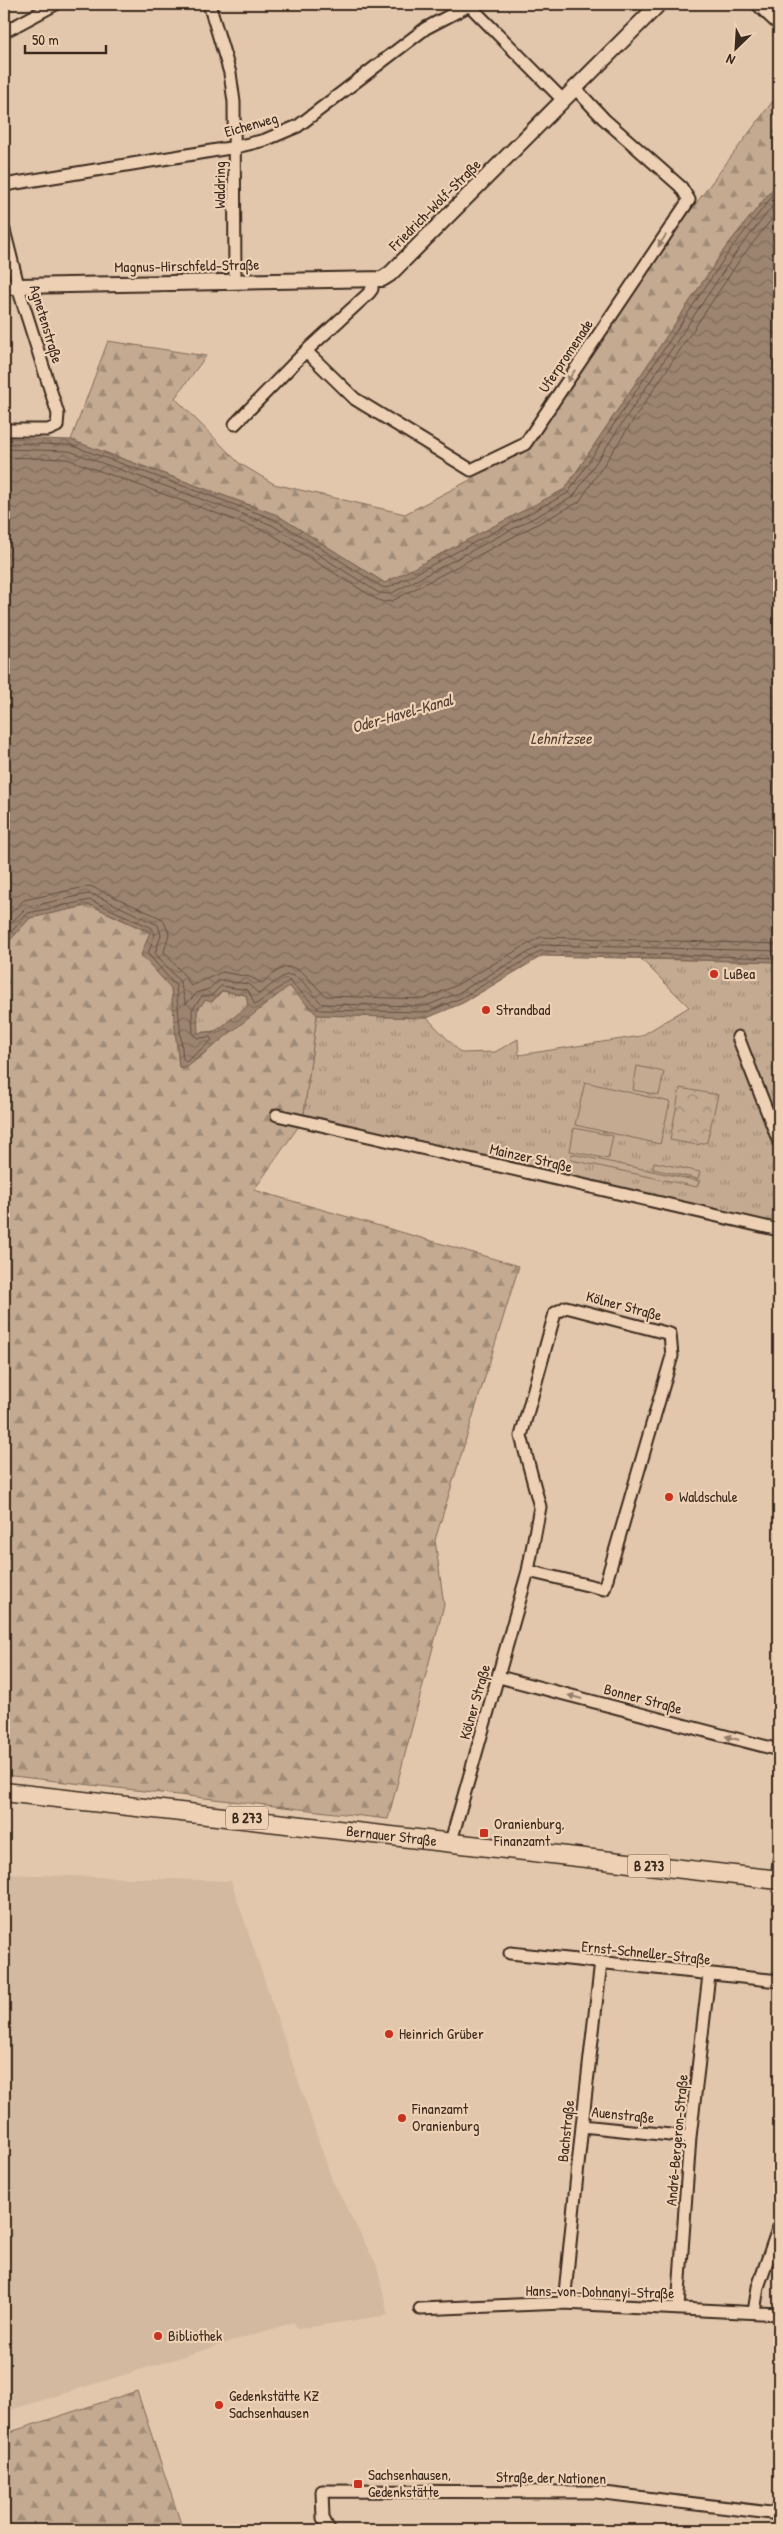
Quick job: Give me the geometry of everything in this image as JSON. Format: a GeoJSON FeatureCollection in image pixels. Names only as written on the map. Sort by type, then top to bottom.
{"type":"FeatureCollection","features":[{"type":"Feature","properties":{"kind":"main road","name":"Bernauer Straße"},"geometry":{"type":"LineString","coordinates":[[4,1792],[778,1880]]}},
{"type":"Feature","properties":{"kind":"street"},"geometry":{"type":"LineString","coordinates":[[4,32],[56,4]]}},
{"type":"Feature","properties":{"kind":"street","name":"Waldring"},"geometry":{"type":"LineString","coordinates":[[209,4],[230,73],[236,147],[235,280]]}},
{"type":"Feature","properties":{"kind":"street"},"geometry":{"type":"LineString","coordinates":[[469,4],[562,99]]}},
{"type":"Feature","properties":{"kind":"street","name":"Eichenweg"},"geometry":{"type":"LineString","coordinates":[[4,185],[236,147],[265,140],[298,126],[426,28],[469,4]]}},
{"type":"Feature","properties":{"kind":"street","name":"Friedrich-Wolf-Straße"},"geometry":{"type":"LineString","coordinates":[[372,280],[390,274],[562,99],[659,4]]}},
{"type":"Feature","properties":{"kind":"street"},"geometry":{"type":"LineString","coordinates":[[757,4],[779,25]]}},
{"type":"Feature","properties":{"kind":"street","name":"Uferpromenade"},"geometry":{"type":"LineString","coordinates":[[306,352],[355,399],[471,470],[525,444],[689,200],[681,187],[604,119],[574,88]]}},
{"type":"Feature","properties":{"kind":"street","name":"Agnetenstraße"},"geometry":{"type":"LineString","coordinates":[[4,230],[18,286],[58,414],[57,426],[48,430],[4,430]]}},
{"type":"Feature","properties":{"kind":"street","name":"Magnus-Hirschfeld-Straße"},"geometry":{"type":"LineString","coordinates":[[4,288],[18,286],[235,280],[372,280]]}},
{"type":"Feature","properties":{"kind":"street"},"geometry":{"type":"LineString","coordinates":[[235,424],[372,289],[372,280]]}},
{"type":"Feature","properties":{"kind":"street"},"geometry":{"type":"LineString","coordinates":[[738,1036],[779,1142]]}},
{"type":"Feature","properties":{"kind":"street","name":"Mainzer Straße"},"geometry":{"type":"LineString","coordinates":[[276,1116],[779,1230]]}},
{"type":"Feature","properties":{"kind":"street","name":"Kölner Straße"},"geometry":{"type":"LineString","coordinates":[[451,1842],[528,1571],[540,1507],[521,1436],[555,1313],[566,1307],[670,1334],[672,1356],[604,1589],[528,1571]]}},
{"type":"Feature","properties":{"kind":"street","name":"Bonner Straße"},"geometry":{"type":"LineString","coordinates":[[499,1677],[779,1750]]}},
{"type":"Feature","properties":{"kind":"street"},"geometry":{"type":"LineString","coordinates":[[778,1880],[779,1860]]}},
{"type":"Feature","properties":{"kind":"street","name":"Ernst-Schneller-Straße"},"geometry":{"type":"LineString","coordinates":[[510,1953],[779,1981]]}},
{"type":"Feature","properties":{"kind":"street","name":"Bachstraße"},"geometry":{"type":"LineString","coordinates":[[564,2304],[601,1962]]}},
{"type":"Feature","properties":{"kind":"street","name":"André-Bergeron-Straße"},"geometry":{"type":"LineString","coordinates":[[678,2308],[690,2137],[709,1975]]}},
{"type":"Feature","properties":{"kind":"street","name":"Auenstraße"},"geometry":{"type":"LineString","coordinates":[[582,2126],[690,2137]]}},
{"type":"Feature","properties":{"kind":"street"},"geometry":{"type":"LineString","coordinates":[[754,2312],[758,2287],[779,2226]]}},
{"type":"Feature","properties":{"kind":"street","name":"Hans-von-Dohnanyi-Straße"},"geometry":{"type":"LineString","coordinates":[[420,2309],[564,2304],[779,2314]]}},
{"type":"Feature","properties":{"kind":"street","name":"Straße der Nationen"},"geometry":{"type":"LineString","coordinates":[[329,2530],[323,2518],[322,2491],[596,2492],[779,2514]]}},
{"type":"Feature","properties":{"kind":"shaded area"},"geometry":{"type":"Polygon","coordinates":[[[4,1874],[231,1881],[332,2180],[377,2266],[388,2315],[297,2329],[294,2322],[4,2412],[4,1874]]]}},
{"type":"Feature","properties":{"kind":"green space"},"geometry":{"type":"Polygon","coordinates":[[[779,93],[779,181],[726,247],[565,489],[385,583],[277,515],[71,440],[108,341],[206,356],[175,398],[239,463],[274,484],[405,514],[470,480],[484,461],[521,441],[540,411],[779,93]]]}},
{"type":"Feature","properties":{"kind":"green space"},"geometry":{"type":"Polygon","coordinates":[[[90,905],[150,933],[142,955],[171,988],[179,1067],[186,1068],[289,985],[317,1015],[303,1120],[254,1190],[519,1266],[435,1540],[444,1605],[388,1819],[4,1775],[4,947],[30,918],[90,905]]]}},
{"type":"Feature","properties":{"kind":"green space"},"geometry":{"type":"Polygon","coordinates":[[[641,959],[779,962],[779,1230],[303,1120],[317,1015],[427,1018],[461,1053],[495,1052],[518,1039],[519,1055],[641,1036],[689,1007],[641,959]]]}},
{"type":"Feature","properties":{"kind":"green space"},"geometry":{"type":"Polygon","coordinates":[[[222,991],[246,995],[249,1006],[216,1031],[197,1033],[197,1011],[205,1000],[212,1002],[222,991]]]}},
{"type":"Feature","properties":{"kind":"green space"},"geometry":{"type":"Polygon","coordinates":[[[637,1066],[664,1072],[659,1095],[633,1090],[637,1066]]]}},
{"type":"Feature","properties":{"kind":"green space"},"geometry":{"type":"Polygon","coordinates":[[[585,1082],[670,1102],[660,1144],[575,1125],[585,1082]]]}},
{"type":"Feature","properties":{"kind":"green space"},"geometry":{"type":"Polygon","coordinates":[[[680,1088],[718,1095],[707,1142],[697,1145],[670,1140],[680,1088]]]}},
{"type":"Feature","properties":{"kind":"green space"},"geometry":{"type":"Polygon","coordinates":[[[574,1128],[613,1136],[608,1159],[570,1151],[574,1128]]]}},
{"type":"Feature","properties":{"kind":"green space"},"geometry":{"type":"Polygon","coordinates":[[[572,1154],[699,1181],[697,1187],[571,1160],[572,1154]]]}},
{"type":"Feature","properties":{"kind":"green space"},"geometry":{"type":"Polygon","coordinates":[[[654,1162],[700,1172],[698,1179],[653,1169],[654,1162]]]}},
{"type":"Feature","properties":{"kind":"green space"},"geometry":{"type":"Polygon","coordinates":[[[137,2391],[183,2530],[4,2530],[4,2442],[6,2441],[4,2434],[137,2391]]]}},
{"type":"Feature","properties":{"kind":"water","name":"Lehnitzsee"},"geometry":{"type":"Polygon","coordinates":[[[779,181],[779,962],[542,956],[463,1003],[427,1018],[317,1015],[289,986],[186,1068],[179,1067],[171,988],[141,955],[150,932],[90,905],[30,918],[4,947],[4,438],[71,440],[277,515],[385,583],[565,489],[726,247],[779,181]],[[222,991],[211,1002],[205,1000],[197,1011],[198,1033],[216,1031],[248,1006],[246,995],[222,991]]]}},
{"type":"Feature","properties":{"kind":"place","name":"LuBea"},"geometry":{"type":"Point","coordinates":[714,974]}},
{"type":"Feature","properties":{"kind":"place","name":"Strandbad"},"geometry":{"type":"Point","coordinates":[486,1010]}},
{"type":"Feature","properties":{"kind":"place","name":"Waldschule"},"geometry":{"type":"Point","coordinates":[669,1497]}},
{"type":"Feature","properties":{"kind":"place","name":"Oranienburg, Finanzamt"},"geometry":{"type":"Point","coordinates":[484,1833]}},
{"type":"Feature","properties":{"kind":"place","name":"Heinrich Grüber"},"geometry":{"type":"Point","coordinates":[389,2034]}},
{"type":"Feature","properties":{"kind":"place","name":"Finanzamt Oranienburg"},"geometry":{"type":"Point","coordinates":[402,2118]}},
{"type":"Feature","properties":{"kind":"place","name":"Bibliothek"},"geometry":{"type":"Point","coordinates":[158,2336]}},
{"type":"Feature","properties":{"kind":"place","name":"Gedenkstätte KZ Sachsenhausen"},"geometry":{"type":"Point","coordinates":[219,2405]}},
{"type":"Feature","properties":{"kind":"place","name":"Sachsenhausen, Gedenkstätte"},"geometry":{"type":"Point","coordinates":[358,2484]}},
{"type":"Feature","properties":{"kind":"water label","name":"Oder-Havel-Kanal"},"geometry":{"type":"Point","coordinates":[402,713]}}]}
